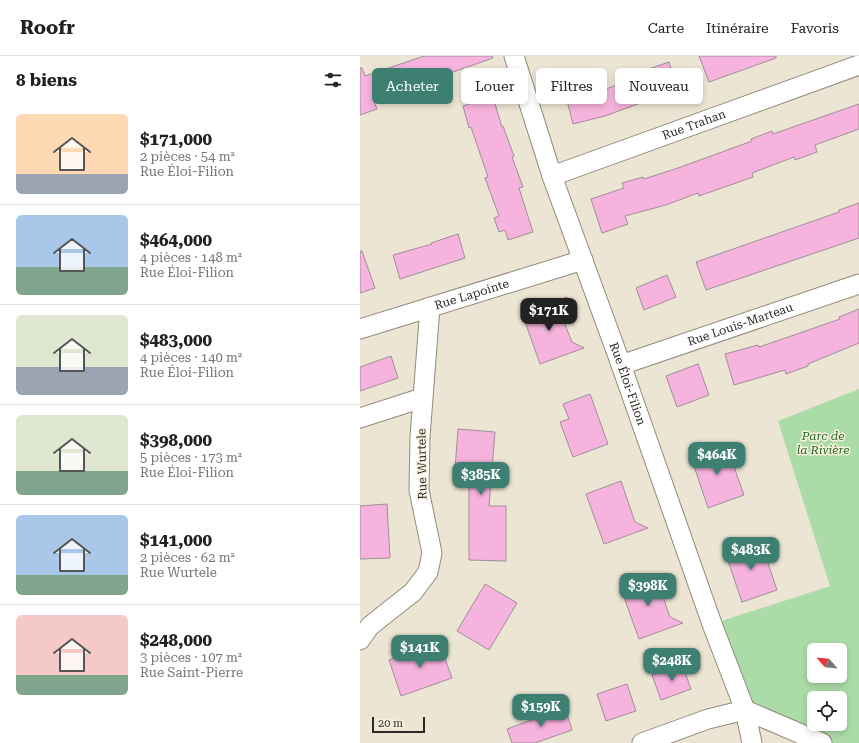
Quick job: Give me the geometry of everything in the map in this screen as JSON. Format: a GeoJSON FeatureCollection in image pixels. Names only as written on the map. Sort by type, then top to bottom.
{"type":"FeatureCollection","features":[{"type":"Feature","properties":{"kind":"street","name":"Rue Éloi-Filion"},"geometry":{"type":"LineString","coordinates":[[514,56],[552,176],[712,624],[745,710],[752,743]]}},
{"type":"Feature","properties":{"kind":"street","name":"Rue Trahan"},"geometry":{"type":"LineString","coordinates":[[552,176],[859,65]]}},
{"type":"Feature","properties":{"kind":"street","name":"Rue Lapointe"},"geometry":{"type":"LineString","coordinates":[[360,329],[430,306],[583,260]]}},
{"type":"Feature","properties":{"kind":"street","name":"Rue Louis-Marteau"},"geometry":{"type":"LineString","coordinates":[[621,366],[859,284]]}},
{"type":"Feature","properties":{"kind":"street","name":"Rue Wurtele"},"geometry":{"type":"LineString","coordinates":[[360,640],[370,626],[412,592],[428,572],[432,553],[420,490],[422,398],[430,306]]}},
{"type":"Feature","properties":{"kind":"street"},"geometry":{"type":"LineString","coordinates":[[360,418],[422,398]]}},
{"type":"Feature","properties":{"kind":"street"},"geometry":{"type":"LineString","coordinates":[[642,743],[708,719],[745,710],[822,743]]}},
{"type":"Feature","properties":{"kind":"green space","name":"Parc de la Rivière"},"geometry":{"type":"Polygon","coordinates":[[[859,389],[859,743],[822,743],[745,710],[712,624],[830,586],[778,421],[859,389]]]}},
{"type":"Feature","properties":{"kind":"building"},"geometry":{"type":"Polygon","coordinates":[[[424,56],[492,56],[493,58],[453,72],[453,68],[389,68],[424,56]]]}},
{"type":"Feature","properties":{"kind":"building"},"geometry":{"type":"Polygon","coordinates":[[[699,56],[776,56],[776,58],[709,82],[699,56]]]}},
{"type":"Feature","properties":{"kind":"building"},"geometry":{"type":"Polygon","coordinates":[[[669,62],[671,68],[652,68],[669,62]]]}},
{"type":"Feature","properties":{"kind":"building"},"geometry":{"type":"Polygon","coordinates":[[[360,68],[362,68],[365,76],[372,74],[372,104],[375,104],[377,109],[360,115],[360,68]]]}},
{"type":"Feature","properties":{"kind":"building"},"geometry":{"type":"Polygon","coordinates":[[[615,86],[615,104],[638,104],[605,116],[573,124],[568,104],[607,104],[607,89],[615,86]]]}},
{"type":"Feature","properties":{"kind":"building"},"geometry":{"type":"Polygon","coordinates":[[[470,104],[495,104],[502,127],[503,126],[514,156],[512,157],[523,187],[519,188],[533,232],[508,240],[505,230],[499,232],[494,218],[499,216],[485,178],[488,177],[471,127],[469,128],[463,106],[470,104]]]}},
{"type":"Feature","properties":{"kind":"building"},"geometry":{"type":"Polygon","coordinates":[[[859,104],[859,129],[815,145],[817,152],[795,160],[794,157],[752,173],[753,177],[699,196],[698,193],[666,205],[625,216],[628,224],[602,233],[591,199],[624,188],[622,183],[643,177],[644,179],[678,168],[752,141],[751,139],[772,131],[773,134],[859,104]]]}},
{"type":"Feature","properties":{"kind":"building"},"geometry":{"type":"Polygon","coordinates":[[[859,203],[859,238],[706,290],[696,262],[839,212],[839,210],[859,203]]]}},
{"type":"Feature","properties":{"kind":"building"},"geometry":{"type":"Polygon","coordinates":[[[458,234],[465,258],[400,279],[393,255],[432,244],[431,243],[458,234]]]}},
{"type":"Feature","properties":{"kind":"building"},"geometry":{"type":"Polygon","coordinates":[[[360,251],[362,251],[375,288],[360,293],[360,251]]]}},
{"type":"Feature","properties":{"kind":"building"},"geometry":{"type":"Polygon","coordinates":[[[667,275],[676,297],[644,310],[636,288],[667,275]]]}},
{"type":"Feature","properties":{"kind":"building"},"geometry":{"type":"Polygon","coordinates":[[[567,297],[560,310],[564,322],[572,342],[584,348],[540,364],[522,313],[567,297]]]}},
{"type":"Feature","properties":{"kind":"building"},"geometry":{"type":"Polygon","coordinates":[[[859,309],[859,343],[808,364],[808,366],[786,374],[785,370],[734,385],[725,354],[758,345],[759,347],[840,319],[839,317],[859,309]]]}},
{"type":"Feature","properties":{"kind":"building"},"geometry":{"type":"Polygon","coordinates":[[[391,356],[398,378],[360,391],[360,367],[391,356]]]}},
{"type":"Feature","properties":{"kind":"building"},"geometry":{"type":"Polygon","coordinates":[[[698,364],[709,395],[677,407],[666,376],[698,364]]]}},
{"type":"Feature","properties":{"kind":"building"},"geometry":{"type":"Polygon","coordinates":[[[590,394],[608,444],[573,457],[560,422],[569,419],[563,404],[590,394]]]}},
{"type":"Feature","properties":{"kind":"building"},"geometry":{"type":"Polygon","coordinates":[[[458,429],[495,432],[489,506],[506,506],[506,561],[469,560],[469,484],[454,483],[458,429]]]}},
{"type":"Feature","properties":{"kind":"building"},"geometry":{"type":"Polygon","coordinates":[[[726,444],[744,495],[708,508],[691,457],[726,444]]]}},
{"type":"Feature","properties":{"kind":"building"},"geometry":{"type":"Polygon","coordinates":[[[621,481],[635,522],[648,528],[604,544],[586,494],[621,481]]]}},
{"type":"Feature","properties":{"kind":"building"},"geometry":{"type":"Polygon","coordinates":[[[387,504],[390,558],[360,559],[360,506],[387,504]]]}},
{"type":"Feature","properties":{"kind":"building"},"geometry":{"type":"Polygon","coordinates":[[[760,540],[777,590],[742,602],[725,552],[760,540]]]}},
{"type":"Feature","properties":{"kind":"building"},"geometry":{"type":"Polygon","coordinates":[[[666,573],[659,586],[670,617],[683,623],[639,639],[621,589],[666,573]]]}},
{"type":"Feature","properties":{"kind":"building"},"geometry":{"type":"Polygon","coordinates":[[[485,584],[517,603],[489,650],[457,631],[485,584]]]}},
{"type":"Feature","properties":{"kind":"building"},"geometry":{"type":"Polygon","coordinates":[[[439,642],[452,678],[401,696],[389,660],[439,642]]]}},
{"type":"Feature","properties":{"kind":"building"},"geometry":{"type":"Polygon","coordinates":[[[682,664],[691,689],[661,700],[652,675],[682,664]]]}},
{"type":"Feature","properties":{"kind":"building"},"geometry":{"type":"Polygon","coordinates":[[[627,684],[636,711],[606,721],[597,694],[627,684]]]}},
{"type":"Feature","properties":{"kind":"building"},"geometry":{"type":"Polygon","coordinates":[[[565,708],[572,730],[535,743],[512,743],[507,729],[565,708]]]}}]}
